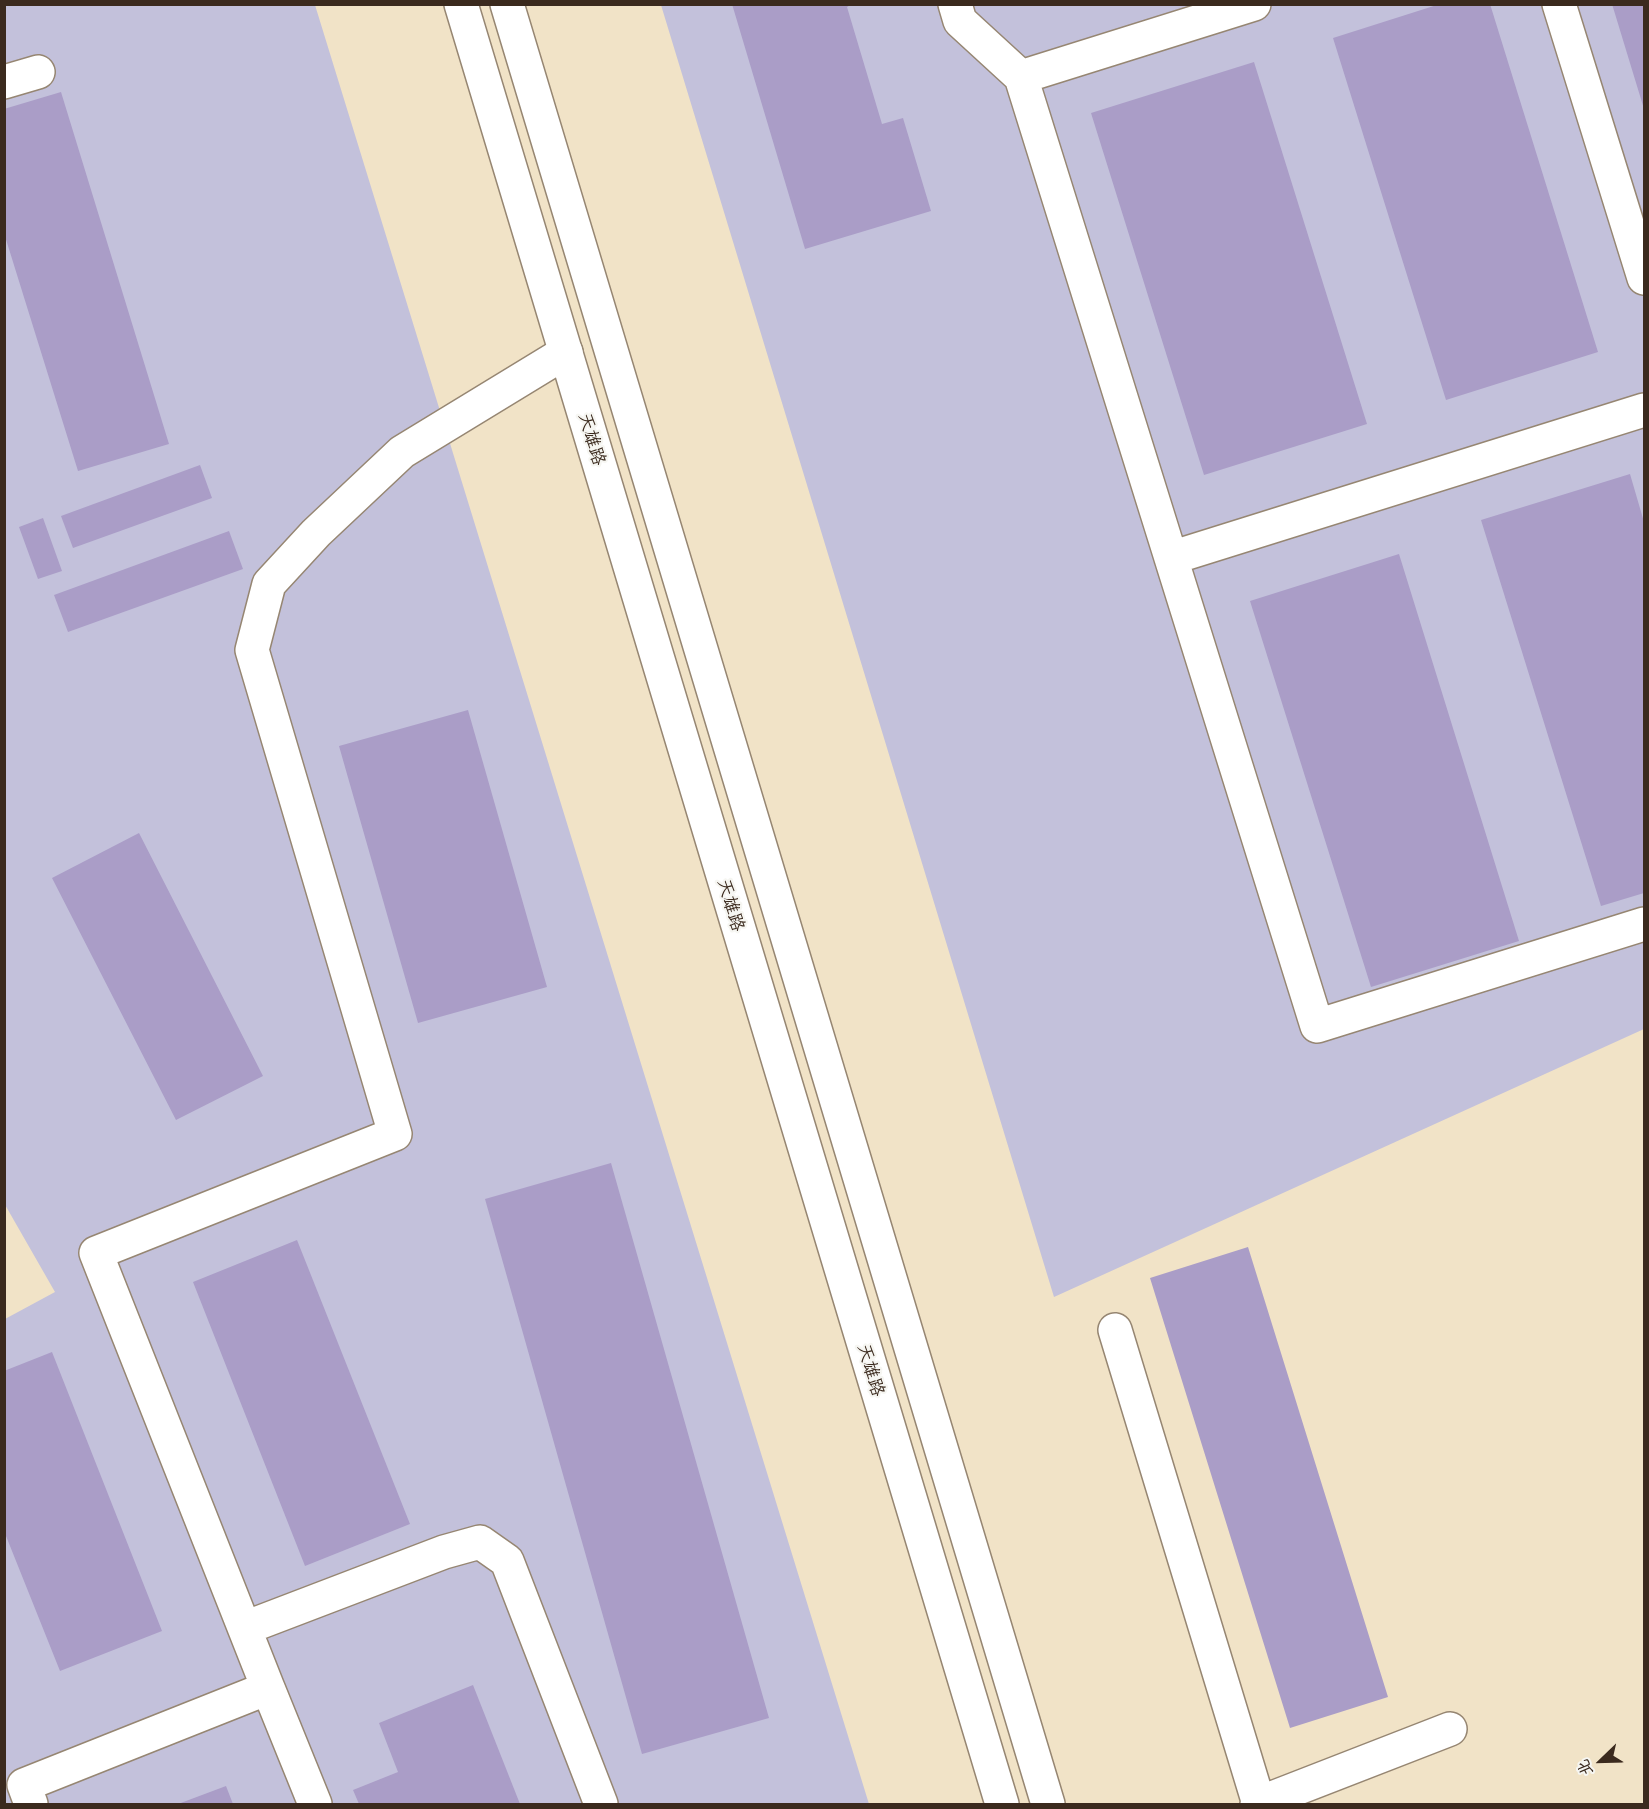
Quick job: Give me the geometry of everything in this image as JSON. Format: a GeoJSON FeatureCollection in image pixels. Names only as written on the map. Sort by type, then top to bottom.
{"type":"FeatureCollection","features":[{"type":"Feature","properties":{"kind":"main road","name":"天雄路"},"geometry":{"type":"LineString","coordinates":[[461,4],[1002,1804]]}},
{"type":"Feature","properties":{"kind":"main road"},"geometry":{"type":"LineString","coordinates":[[507,4],[1048,1804]]}},
{"type":"Feature","properties":{"kind":"main road"},"geometry":{"type":"LineString","coordinates":[[956,4],[960,21],[1021,77],[1317,1026],[1644,924]]}},
{"type":"Feature","properties":{"kind":"main road"},"geometry":{"type":"LineString","coordinates":[[1021,77],[1254,4]]}},
{"type":"Feature","properties":{"kind":"main road"},"geometry":{"type":"LineString","coordinates":[[1559,4],[1644,278]]}},
{"type":"Feature","properties":{"kind":"main road"},"geometry":{"type":"LineString","coordinates":[[4,82],[38,72]]}},
{"type":"Feature","properties":{"kind":"main road"},"geometry":{"type":"LineString","coordinates":[[315,1804],[96,1252],[395,1134],[252,650],[269,584],[316,533],[402,452],[566,352]]}},
{"type":"Feature","properties":{"kind":"main road"},"geometry":{"type":"LineString","coordinates":[[1171,558],[1644,411]]}},
{"type":"Feature","properties":{"kind":"main road"},"geometry":{"type":"LineString","coordinates":[[1115,1330],[1258,1804],[1450,1729]]}},
{"type":"Feature","properties":{"kind":"main road"},"geometry":{"type":"LineString","coordinates":[[245,1628],[444,1552],[480,1542],[507,1561],[601,1804]]}},
{"type":"Feature","properties":{"kind":"main road"},"geometry":{"type":"LineString","coordinates":[[31,1804],[24,1785],[268,1688]]}},
{"type":"Feature","properties":{"kind":"shaded area"},"geometry":{"type":"Polygon","coordinates":[[[5,5],[315,5],[869,1804],[5,1804],[5,1319],[55,1292],[4,1203],[5,5]]]}},
{"type":"Feature","properties":{"kind":"shaded area"},"geometry":{"type":"Polygon","coordinates":[[[661,5],[1644,5],[1644,1029],[1054,1297],[661,5]]]}},
{"type":"Feature","properties":{"kind":"building"},"geometry":{"type":"Polygon","coordinates":[[[732,4],[852,4],[847,7],[882,124],[903,118],[931,211],[805,249],[732,4]]]}},
{"type":"Feature","properties":{"kind":"building"},"geometry":{"type":"Polygon","coordinates":[[[1440,4],[1490,4],[1598,352],[1446,400],[1333,38],[1440,4]]]}},
{"type":"Feature","properties":{"kind":"building"},"geometry":{"type":"Polygon","coordinates":[[[1612,4],[1644,4],[1644,109],[1612,4]]]}},
{"type":"Feature","properties":{"kind":"building"},"geometry":{"type":"Polygon","coordinates":[[[1254,62],[1367,424],[1204,475],[1091,113],[1254,62]]]}},
{"type":"Feature","properties":{"kind":"building"},"geometry":{"type":"Polygon","coordinates":[[[61,92],[169,444],[78,471],[4,233],[4,109],[61,92]]]}},
{"type":"Feature","properties":{"kind":"building"},"geometry":{"type":"Polygon","coordinates":[[[200,465],[212,498],[73,548],[61,516],[200,465]]]}},
{"type":"Feature","properties":{"kind":"building"},"geometry":{"type":"Polygon","coordinates":[[[1630,474],[1644,522],[1644,893],[1601,906],[1481,520],[1630,474]]]}},
{"type":"Feature","properties":{"kind":"building"},"geometry":{"type":"Polygon","coordinates":[[[43,518],[62,571],[38,579],[19,527],[43,518]]]}},
{"type":"Feature","properties":{"kind":"building"},"geometry":{"type":"Polygon","coordinates":[[[229,531],[243,569],[68,632],[54,595],[229,531]]]}},
{"type":"Feature","properties":{"kind":"building"},"geometry":{"type":"Polygon","coordinates":[[[1399,554],[1519,941],[1371,987],[1250,601],[1399,554]]]}},
{"type":"Feature","properties":{"kind":"building"},"geometry":{"type":"Polygon","coordinates":[[[468,710],[547,987],[418,1023],[339,746],[468,710]]]}},
{"type":"Feature","properties":{"kind":"building"},"geometry":{"type":"Polygon","coordinates":[[[139,833],[263,1076],[176,1120],[52,878],[139,833]]]}},
{"type":"Feature","properties":{"kind":"building"},"geometry":{"type":"Polygon","coordinates":[[[611,1163],[769,1718],[642,1754],[485,1199],[611,1163]]]}},
{"type":"Feature","properties":{"kind":"building"},"geometry":{"type":"Polygon","coordinates":[[[297,1240],[410,1524],[305,1566],[193,1282],[297,1240]]]}},
{"type":"Feature","properties":{"kind":"building"},"geometry":{"type":"Polygon","coordinates":[[[1248,1247],[1388,1697],[1290,1728],[1150,1278],[1248,1247]]]}},
{"type":"Feature","properties":{"kind":"building"},"geometry":{"type":"Polygon","coordinates":[[[52,1352],[162,1631],[60,1671],[4,1531],[4,1371],[52,1352]]]}},
{"type":"Feature","properties":{"kind":"building"},"geometry":{"type":"Polygon","coordinates":[[[473,1685],[520,1804],[359,1804],[353,1790],[398,1772],[379,1723],[473,1685]]]}},
{"type":"Feature","properties":{"kind":"building"},"geometry":{"type":"Polygon","coordinates":[[[226,1786],[233,1804],[178,1804],[226,1786]]]}}]}
